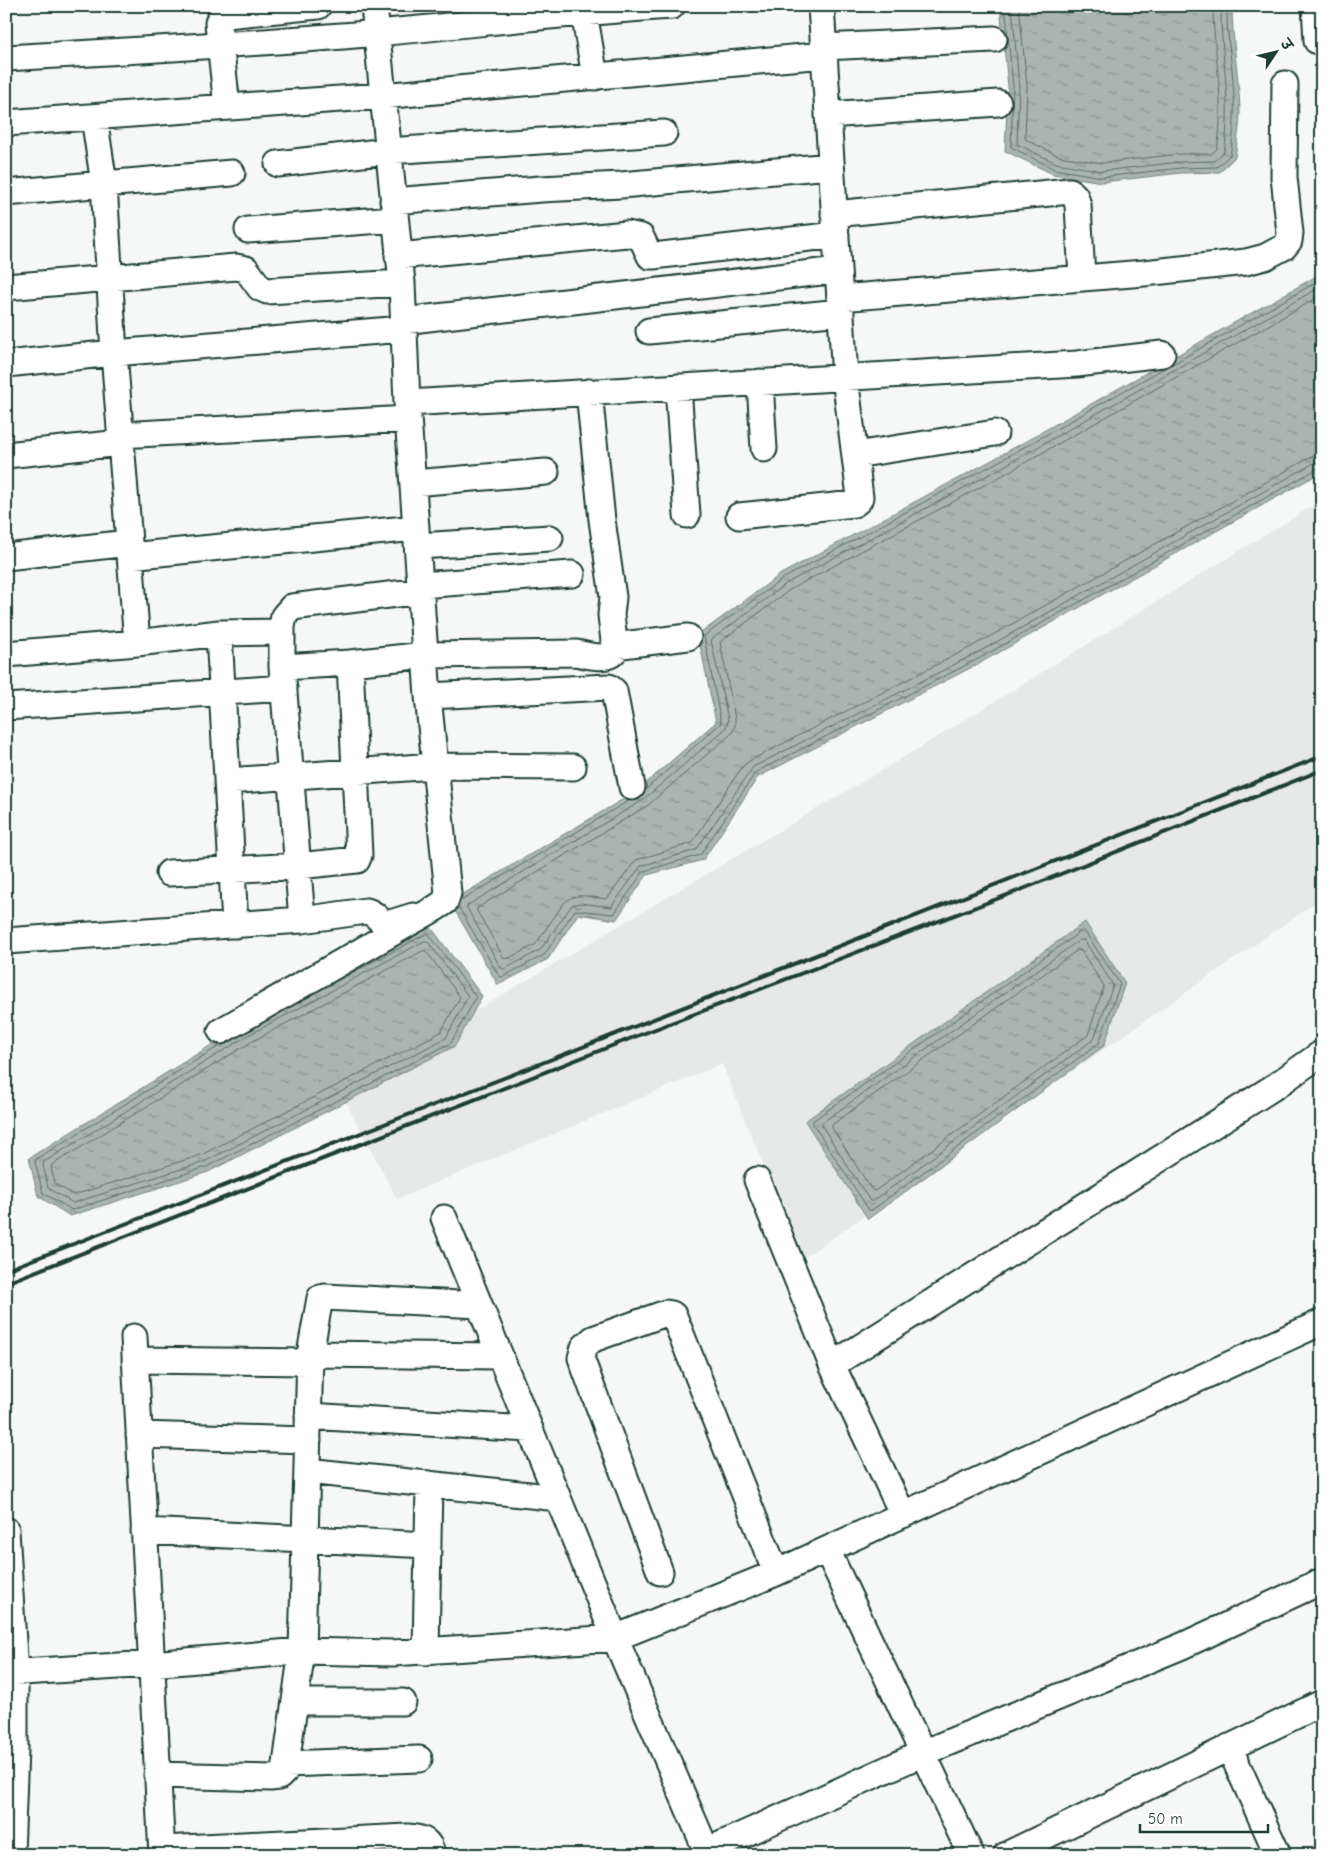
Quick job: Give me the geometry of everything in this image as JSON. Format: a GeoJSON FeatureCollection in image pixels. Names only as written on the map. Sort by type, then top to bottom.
{"type":"FeatureCollection","features":[{"type":"Feature","properties":{"kind":"street"},"geometry":{"type":"LineString","coordinates":[[227,108],[218,23],[220,18],[222,16],[318,6]]}},
{"type":"Feature","properties":{"kind":"street"},"geometry":{"type":"LineString","coordinates":[[221,1030],[434,909],[445,902],[448,893],[428,696],[408,411],[402,283],[374,6]]}},
{"type":"Feature","properties":{"kind":"street"},"geometry":{"type":"LineString","coordinates":[[6,58],[221,45],[376,33],[584,12],[672,6]]}},
{"type":"Feature","properties":{"kind":"street"},"geometry":{"type":"LineString","coordinates":[[740,516],[857,502],[860,497],[845,377],[820,6]]}},
{"type":"Feature","properties":{"kind":"street"},"geometry":{"type":"LineString","coordinates":[[1315,6],[1317,41]]}},
{"type":"Feature","properties":{"kind":"street"},"geometry":{"type":"LineString","coordinates":[[584,12],[596,77]]}},
{"type":"Feature","properties":{"kind":"street"},"geometry":{"type":"LineString","coordinates":[[6,123],[382,96],[596,77],[824,51],[994,39]]}},
{"type":"Feature","properties":{"kind":"street"},"geometry":{"type":"LineString","coordinates":[[649,331],[840,305],[1246,262],[1264,257],[1284,247],[1290,233],[1284,177],[1285,84]]}},
{"type":"Feature","properties":{"kind":"street"},"geometry":{"type":"LineString","coordinates":[[828,116],[998,103]]}},
{"type":"Feature","properties":{"kind":"street"},"geometry":{"type":"LineString","coordinates":[[94,117],[104,184],[128,550],[137,643]]}},
{"type":"Feature","properties":{"kind":"street"},"geometry":{"type":"LineString","coordinates":[[278,164],[388,151],[664,133]]}},
{"type":"Feature","properties":{"kind":"street"},"geometry":{"type":"LineString","coordinates":[[248,230],[542,189],[620,185],[831,166]]}},
{"type":"Feature","properties":{"kind":"street"},"geometry":{"type":"LineString","coordinates":[[6,193],[232,174]]}},
{"type":"Feature","properties":{"kind":"street"},"geometry":{"type":"LineString","coordinates":[[398,256],[627,234],[641,237],[647,253],[653,256],[835,224],[1070,191],[1075,196],[1078,205],[1082,278]]}},
{"type":"Feature","properties":{"kind":"street"},"geometry":{"type":"LineString","coordinates":[[6,287],[236,267],[246,269],[260,288],[267,291],[402,283]]}},
{"type":"Feature","properties":{"kind":"street"},"geometry":{"type":"LineString","coordinates":[[6,364],[403,325],[838,270]]}},
{"type":"Feature","properties":{"kind":"street"},"geometry":{"type":"LineString","coordinates":[[6,455],[121,439],[589,392],[1077,364],[1162,354]]}},
{"type":"Feature","properties":{"kind":"street"},"geometry":{"type":"LineString","coordinates":[[760,382],[764,449]]}},
{"type":"Feature","properties":{"kind":"street"},"geometry":{"type":"LineString","coordinates":[[678,387],[687,515]]}},
{"type":"Feature","properties":{"kind":"street"},"geometry":{"type":"LineString","coordinates":[[6,707],[223,693],[283,677],[350,663],[426,655],[578,653],[609,656],[615,650],[611,615],[613,597],[602,520],[589,392]]}},
{"type":"Feature","properties":{"kind":"street"},"geometry":{"type":"LineString","coordinates":[[855,455],[995,433]]}},
{"type":"Feature","properties":{"kind":"street"},"geometry":{"type":"LineString","coordinates":[[413,483],[546,472]]}},
{"type":"Feature","properties":{"kind":"street"},"geometry":{"type":"LineString","coordinates":[[6,557],[417,537],[550,538]]}},
{"type":"Feature","properties":{"kind":"street"},"geometry":{"type":"LineString","coordinates":[[302,920],[283,677],[282,632],[284,616],[292,608],[420,588],[572,574]]}},
{"type":"Feature","properties":{"kind":"street"},"geometry":{"type":"LineString","coordinates":[[6,654],[137,643],[219,633],[282,632]]}},
{"type":"Feature","properties":{"kind":"street"},"geometry":{"type":"LineString","coordinates":[[219,633],[235,925]]}},
{"type":"Feature","properties":{"kind":"street"},"geometry":{"type":"LineString","coordinates":[[614,646],[688,638]]}},
{"type":"Feature","properties":{"kind":"street"},"geometry":{"type":"LineString","coordinates":[[169,873],[354,862],[358,857],[350,663]]}},
{"type":"Feature","properties":{"kind":"street"},"geometry":{"type":"LineString","coordinates":[[428,696],[609,686],[614,691],[632,787]]}},
{"type":"Feature","properties":{"kind":"street"},"geometry":{"type":"LineString","coordinates":[[227,781],[434,766],[574,767]]}},
{"type":"Feature","properties":{"kind":"street"},"geometry":{"type":"LineString","coordinates":[[6,941],[302,920],[366,910],[372,912],[379,920],[387,924],[434,909]]}},
{"type":"Feature","properties":{"kind":"street"},"geometry":{"type":"LineString","coordinates":[[832,1365],[1277,1085],[1322,1053]]}},
{"type":"Feature","properties":{"kind":"street"},"geometry":{"type":"LineString","coordinates":[[1277,1085],[1322,1071]]}},
{"type":"Feature","properties":{"kind":"street"},"geometry":{"type":"LineString","coordinates":[[758,1180],[832,1365],[903,1515]]}},
{"type":"Feature","properties":{"kind":"street"},"geometry":{"type":"LineString","coordinates":[[444,1218],[615,1638],[706,1853],[924,1753],[1182,1646],[1322,1581]]}},
{"type":"Feature","properties":{"kind":"street"},"geometry":{"type":"LineString","coordinates":[[158,1775],[272,1778],[280,1777],[284,1771],[302,1651],[310,1358],[320,1299],[322,1297],[479,1305]]}},
{"type":"Feature","properties":{"kind":"street"},"geometry":{"type":"LineString","coordinates":[[660,1572],[581,1358],[584,1347],[593,1339],[666,1312],[674,1316],[776,1573]]}},
{"type":"Feature","properties":{"kind":"street"},"geometry":{"type":"LineString","coordinates":[[11,1673],[151,1664],[302,1651],[426,1652],[615,1638],[776,1573],[1322,1322]]}},
{"type":"Feature","properties":{"kind":"street"},"geometry":{"type":"LineString","coordinates":[[432,1855],[428,1841],[408,1837],[162,1852],[134,1348],[310,1358],[500,1356]]}},
{"type":"Feature","properties":{"kind":"street"},"geometry":{"type":"LineString","coordinates":[[139,1435],[308,1428],[530,1429]]}},
{"type":"Feature","properties":{"kind":"street"},"geometry":{"type":"LineString","coordinates":[[307,1471],[558,1498]]}},
{"type":"Feature","properties":{"kind":"street"},"geometry":{"type":"LineString","coordinates":[[426,1652],[429,1484]]}},
{"type":"Feature","properties":{"kind":"street"},"geometry":{"type":"LineString","coordinates":[[6,1530],[11,1673],[9,1816],[11,1855]]}},
{"type":"Feature","properties":{"kind":"street"},"geometry":{"type":"LineString","coordinates":[[144,1530],[428,1545]]}},
{"type":"Feature","properties":{"kind":"street"},"geometry":{"type":"LineString","coordinates":[[827,1550],[971,1855]]}},
{"type":"Feature","properties":{"kind":"street"},"geometry":{"type":"LineString","coordinates":[[294,1702],[403,1702]]}},
{"type":"Feature","properties":{"kind":"street"},"geometry":{"type":"LineString","coordinates":[[1006,1855],[1322,1703]]}},
{"type":"Feature","properties":{"kind":"street"},"geometry":{"type":"LineString","coordinates":[[1229,1747],[1278,1855]]}},
{"type":"Feature","properties":{"kind":"street"},"geometry":{"type":"LineString","coordinates":[[286,1764],[419,1759]]}},
{"type":"Feature","properties":{"kind":"shaded area"},"geometry":{"type":"Polygon","coordinates":[[[1322,500],[1322,898],[802,1259],[722,1064],[397,1199],[340,1091],[916,750],[1322,500]]]}},
{"type":"Feature","properties":{"kind":"water"},"geometry":{"type":"Polygon","coordinates":[[[1000,6],[1232,6],[1240,111],[1235,157],[1220,172],[1181,173],[1102,182],[1053,174],[1005,151],[1008,86],[1000,6]]]}},
{"type":"Feature","properties":{"kind":"water"},"geometry":{"type":"Polygon","coordinates":[[[1322,273],[1322,472],[980,663],[758,777],[703,860],[647,875],[616,920],[578,914],[548,959],[498,985],[450,902],[637,791],[716,722],[698,635],[781,574],[994,459],[1322,273]]]}},
{"type":"Feature","properties":{"kind":"water"},"geometry":{"type":"Polygon","coordinates":[[[1085,922],[1125,983],[1104,1046],[868,1219],[805,1121],[1085,922]]]}},
{"type":"Feature","properties":{"kind":"water"},"geometry":{"type":"Polygon","coordinates":[[[430,926],[482,996],[455,1046],[208,1172],[70,1216],[38,1196],[29,1158],[242,1026],[430,926]]]}},
{"type":"Feature","properties":{"kind":"railway"},"geometry":{"type":"LineString","coordinates":[[6,1270],[514,1074],[1322,756]]}},
{"type":"Feature","properties":{"kind":"railway"},"geometry":{"type":"LineString","coordinates":[[6,1283],[637,1036],[1023,889],[1322,770]]}}]}
